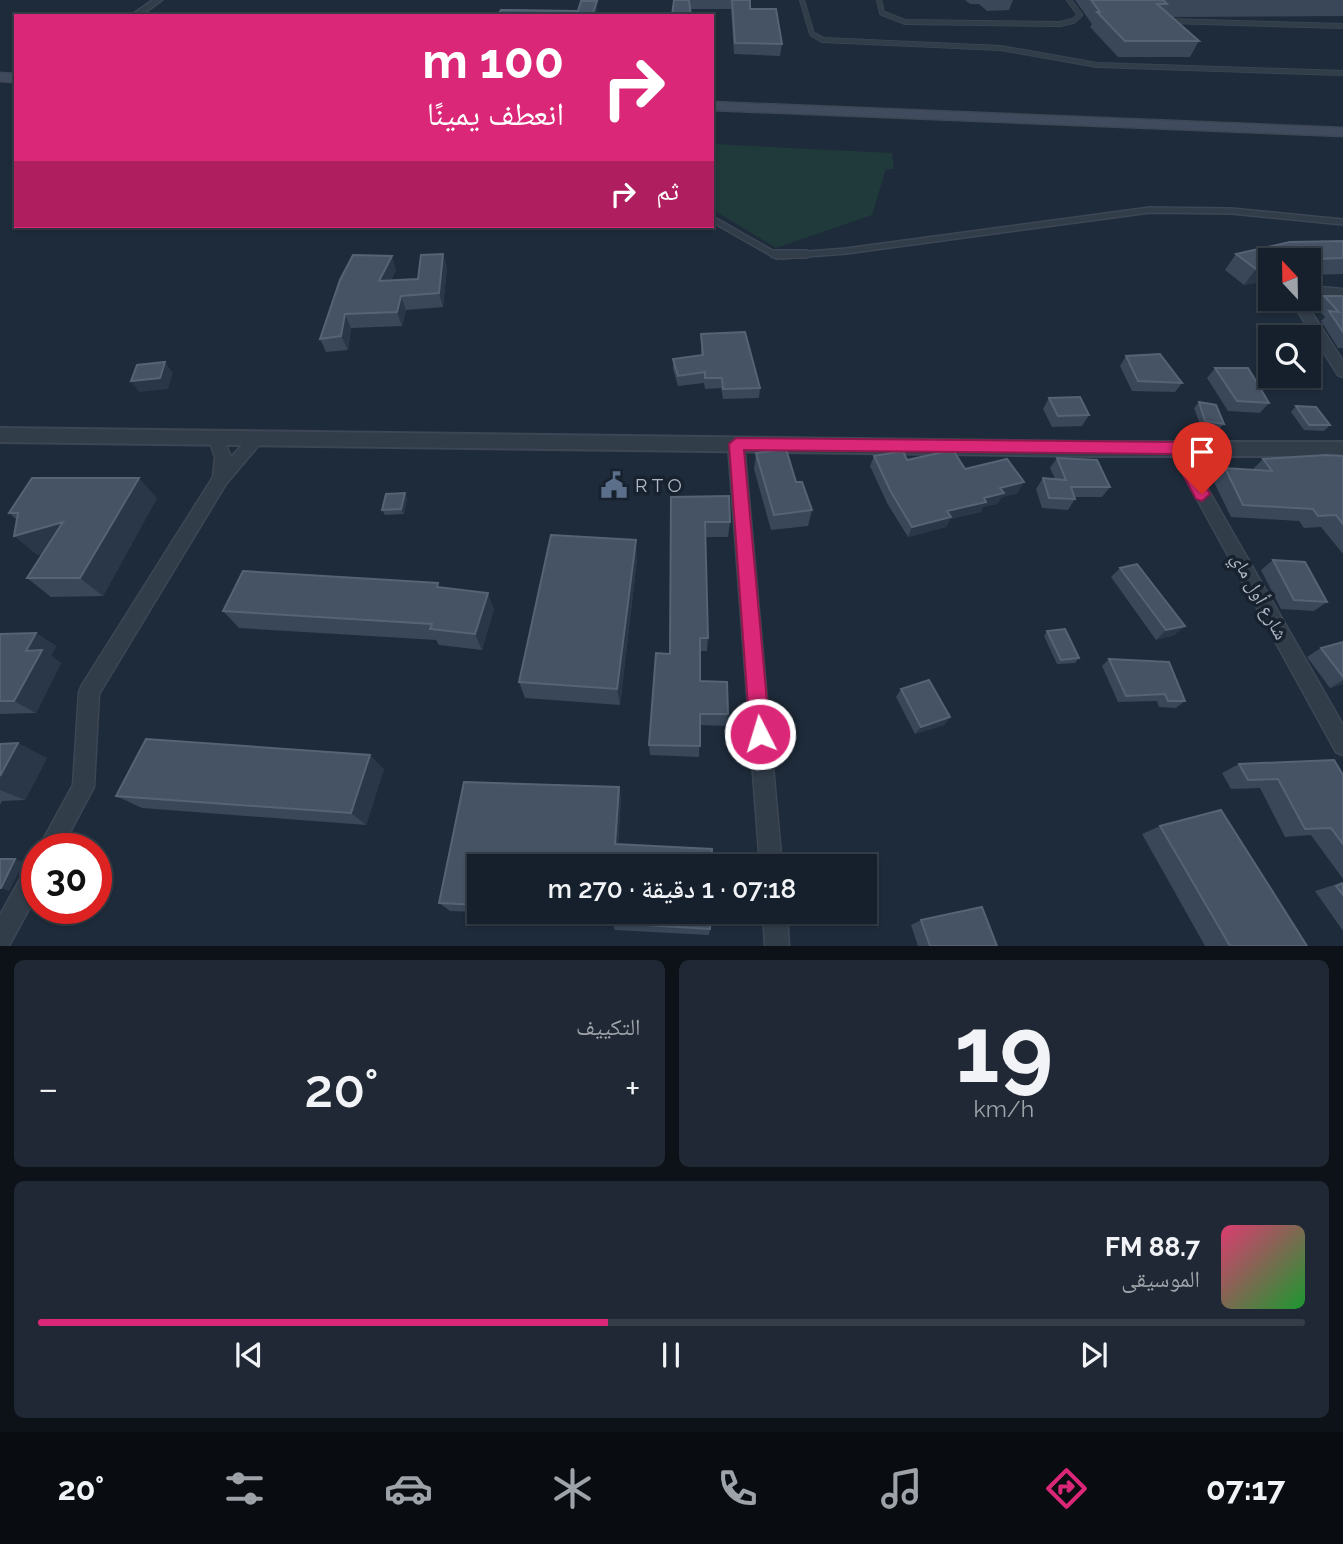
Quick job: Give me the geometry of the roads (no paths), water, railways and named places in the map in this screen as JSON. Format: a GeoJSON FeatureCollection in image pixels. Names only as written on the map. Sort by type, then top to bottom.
{"type":"FeatureCollection","features":[{"type":"Feature","properties":{"kind":"main road"},"geometry":{"type":"LineString","coordinates":[[714,98],[1343,124]]}},
{"type":"Feature","properties":{"kind":"main road"},"geometry":{"type":"LineString","coordinates":[[714,106],[1343,132]]}},
{"type":"Feature","properties":{"kind":"street"},"geometry":{"type":"LineString","coordinates":[[137,14],[158,0]]}},
{"type":"Feature","properties":{"kind":"street"},"geometry":{"type":"LineString","coordinates":[[1321,291],[1343,293]]}},
{"type":"Feature","properties":{"kind":"street"},"geometry":{"type":"LineString","coordinates":[[1304,312],[1343,372]]}},
{"type":"Feature","properties":{"kind":"street"},"geometry":{"type":"LineString","coordinates":[[0,435],[1343,449]]}},
{"type":"Feature","properties":{"kind":"street"},"geometry":{"type":"LineString","coordinates":[[216,437],[225,466],[220,480]]}},
{"type":"Feature","properties":{"kind":"street"},"geometry":{"type":"LineString","coordinates":[[58,833],[83,787],[89,692],[220,480],[257,438]]}},
{"type":"Feature","properties":{"kind":"street"},"geometry":{"type":"LineString","coordinates":[[736,444],[770,854]]}},
{"type":"Feature","properties":{"kind":"street","name":"شارع أول ماي"},"geometry":{"type":"LineString","coordinates":[[1177,448],[1343,744]]}},
{"type":"Feature","properties":{"kind":"street"},"geometry":{"type":"LineString","coordinates":[[0,938],[21,900]]}},
{"type":"Feature","properties":{"kind":"street"},"geometry":{"type":"LineString","coordinates":[[776,924],[777,946]]}},
{"type":"Feature","properties":{"kind":"lane"},"geometry":{"type":"LineString","coordinates":[[802,0],[812,34],[823,40],[1001,48],[1088,64],[1343,73]]}},
{"type":"Feature","properties":{"kind":"lane"},"geometry":{"type":"LineString","coordinates":[[879,0],[882,13],[905,22],[1060,24],[1073,21],[1080,15],[1069,0]]}},
{"type":"Feature","properties":{"kind":"lane"},"geometry":{"type":"LineString","coordinates":[[1162,15],[1170,22],[1183,24],[1343,26]]}},
{"type":"Feature","properties":{"kind":"lane"},"geometry":{"type":"LineString","coordinates":[[714,220],[778,256],[846,251],[1150,210],[1231,211],[1343,222]]}},
{"type":"Feature","properties":{"kind":"place","name":"R T O"},"geometry":{"type":"Point","coordinates":[614,485]}}]}
